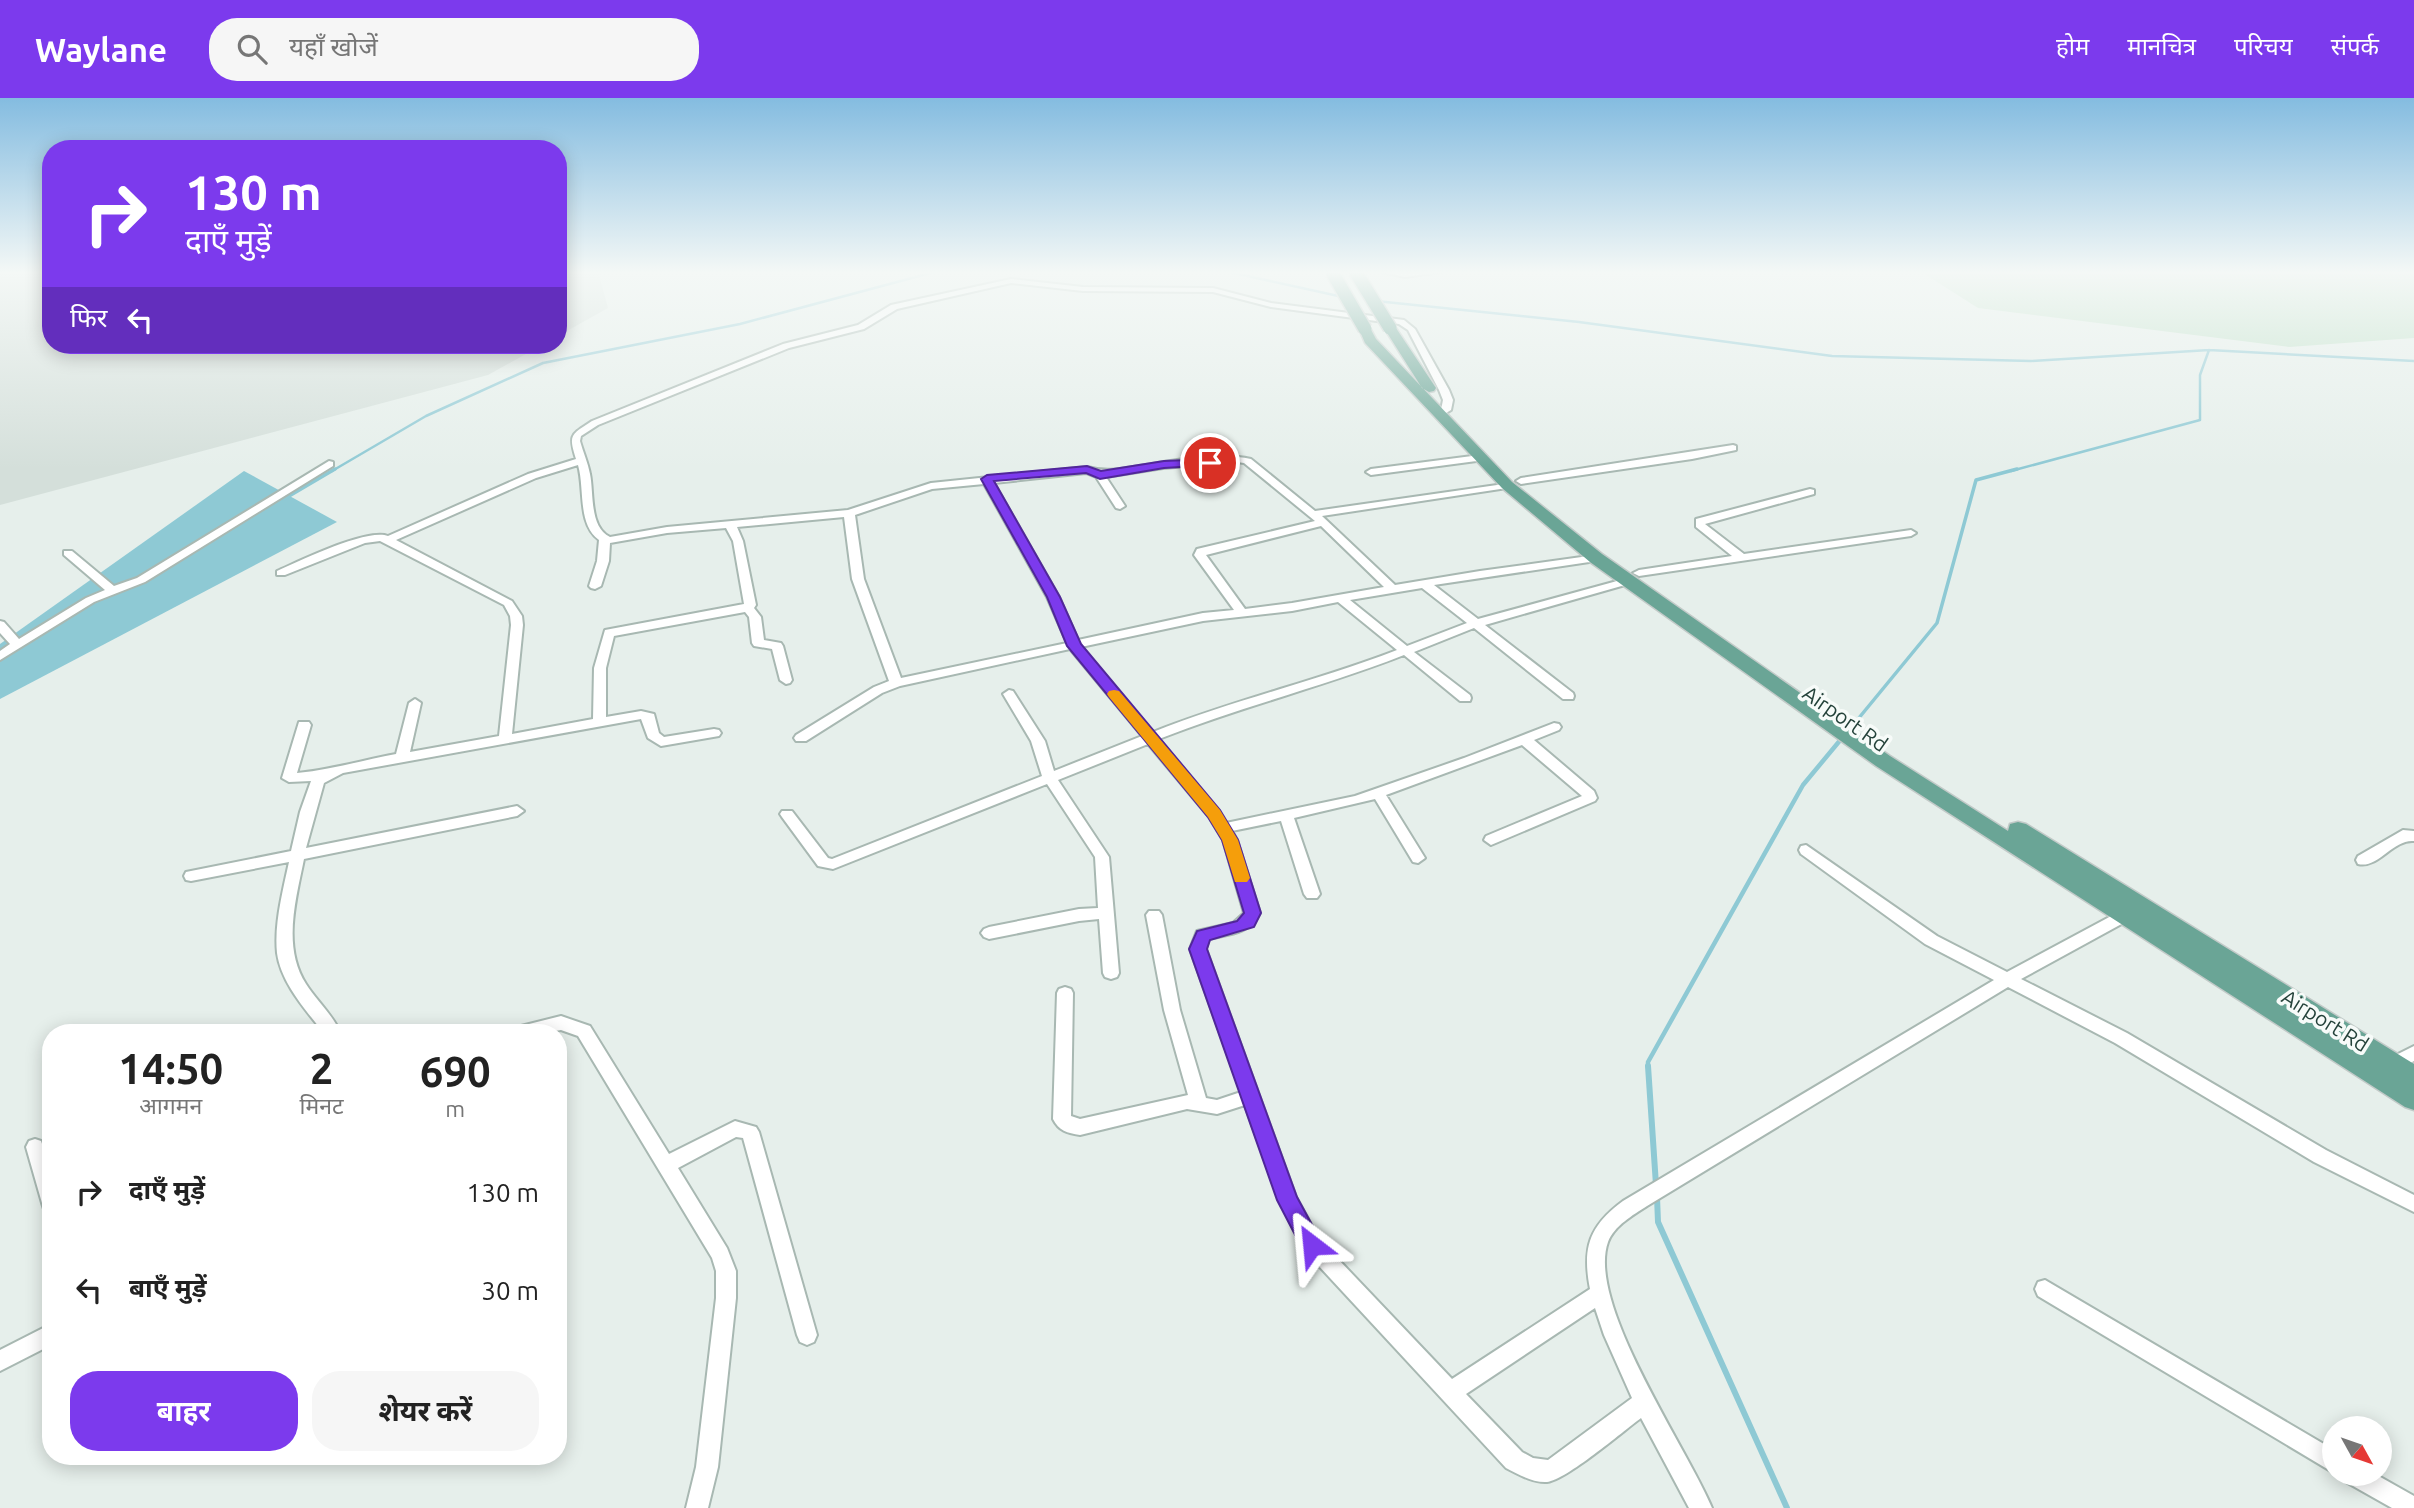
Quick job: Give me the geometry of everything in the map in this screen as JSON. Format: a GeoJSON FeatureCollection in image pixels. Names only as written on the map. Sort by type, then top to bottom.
{"type":"FeatureCollection","features":[{"type":"Feature","properties":{"kind":"main road"},"geometry":{"type":"LineString","coordinates":[[1369,337],[1480,458],[1562,517],[1633,577]]}},
{"type":"Feature","properties":{"kind":"main road"},"geometry":{"type":"LineString","coordinates":[[1395,337],[1419,375],[1446,410],[1514,483],[1596,558],[1633,577]]}},
{"type":"Feature","properties":{"kind":"main road","name":"Airport Rd"},"geometry":{"type":"LineString","coordinates":[[1633,577],[1889,757],[2135,911],[2407,1065]]}},
{"type":"Feature","properties":{"kind":"main road"},"geometry":{"type":"LineString","coordinates":[[2135,911],[2414,1099]]}},
{"type":"Feature","properties":{"kind":"street"},"geometry":{"type":"LineString","coordinates":[[825,337],[776,350],[595,423],[577,435],[575,441],[587,480],[590,518],[600,536],[605,540],[621,539],[667,530],[849,513],[931,485],[1087,470],[1100,475],[1164,465],[1242,459],[1319,518],[1392,589]]}},
{"type":"Feature","properties":{"kind":"street"},"geometry":{"type":"LineString","coordinates":[[1414,337],[1446,394],[1446,410]]}},
{"type":"Feature","properties":{"kind":"street"},"geometry":{"type":"LineString","coordinates":[[1241,612],[1200,555],[1201,551],[1319,518],[1733,448]]}},
{"type":"Feature","properties":{"kind":"street"},"geometry":{"type":"LineString","coordinates":[[1371,472],[1480,458]]}},
{"type":"Feature","properties":{"kind":"street"},"geometry":{"type":"LineString","coordinates":[[390,539],[532,476],[581,461]]}},
{"type":"Feature","properties":{"kind":"street"},"geometry":{"type":"LineString","coordinates":[[0,656],[90,600],[141,580],[329,464]]}},
{"type":"Feature","properties":{"kind":"street"},"geometry":{"type":"LineString","coordinates":[[1100,475],[1120,506]]}},
{"type":"Feature","properties":{"kind":"street"},"geometry":{"type":"LineString","coordinates":[[987,479],[1054,597],[1074,646],[1224,828],[1252,913],[1248,923],[1242,926],[1203,935],[1198,949],[1288,1200],[1312,1245],[1514,1460],[1531,1469],[1543,1472],[1552,1470],[1643,1403]]}},
{"type":"Feature","properties":{"kind":"street"},"geometry":{"type":"LineString","coordinates":[[1742,558],[1700,526],[1700,521],[1810,492]]}},
{"type":"Feature","properties":{"kind":"street"},"geometry":{"type":"LineString","coordinates":[[849,513],[858,579],[896,683]]}},
{"type":"Feature","properties":{"kind":"street"},"geometry":{"type":"LineString","coordinates":[[600,722],[600,668],[609,633],[747,607],[750,602],[738,541],[730,524]]}},
{"type":"Feature","properties":{"kind":"street"},"geometry":{"type":"LineString","coordinates":[[788,814],[823,862],[833,863],[1222,710],[1345,674],[1475,624],[1554,599],[1633,577],[1911,533]]}},
{"type":"Feature","properties":{"kind":"street"},"geometry":{"type":"LineString","coordinates":[[281,573],[363,540],[374,537],[390,539],[513,609],[517,625],[505,738]]}},
{"type":"Feature","properties":{"kind":"street"},"geometry":{"type":"LineString","coordinates":[[595,586],[603,561],[605,540]]}},
{"type":"Feature","properties":{"kind":"street"},"geometry":{"type":"LineString","coordinates":[[68,553],[113,592]]}},
{"type":"Feature","properties":{"kind":"street"},"geometry":{"type":"LineString","coordinates":[[801,738],[878,690],[896,683],[1176,622],[1341,599],[1596,558]]}},
{"type":"Feature","properties":{"kind":"street"},"geometry":{"type":"LineString","coordinates":[[1425,584],[1568,696]]}},
{"type":"Feature","properties":{"kind":"street"},"geometry":{"type":"LineString","coordinates":[[1341,599],[1465,698]]}},
{"type":"Feature","properties":{"kind":"street"},"geometry":{"type":"LineString","coordinates":[[747,607],[755,617],[758,643],[777,646],[786,680]]}},
{"type":"Feature","properties":{"kind":"street"},"geometry":{"type":"LineString","coordinates":[[0,625],[17,645]]}},
{"type":"Feature","properties":{"kind":"street"},"geometry":{"type":"LineString","coordinates":[[1009,694],[1038,741],[1049,778],[1102,857],[1111,973]]}},
{"type":"Feature","properties":{"kind":"street"},"geometry":{"type":"LineString","coordinates":[[402,759],[415,703]]}},
{"type":"Feature","properties":{"kind":"street"},"geometry":{"type":"LineString","coordinates":[[304,725],[289,778],[326,774],[339,769],[505,738],[645,715],[650,719],[656,741],[714,733]]}},
{"type":"Feature","properties":{"kind":"street"},"geometry":{"type":"LineString","coordinates":[[1224,828],[1348,803],[1554,727]]}},
{"type":"Feature","properties":{"kind":"street"},"geometry":{"type":"LineString","coordinates":[[1491,840],[1590,799],[1587,791],[1524,739]]}},
{"type":"Feature","properties":{"kind":"street"},"geometry":{"type":"LineString","coordinates":[[326,774],[316,783],[299,856],[287,911],[285,955],[298,985],[326,1024]]}},
{"type":"Feature","properties":{"kind":"street"},"geometry":{"type":"LineString","coordinates":[[1378,793],[1418,858]]}},
{"type":"Feature","properties":{"kind":"street"},"geometry":{"type":"LineString","coordinates":[[191,876],[517,811]]}},
{"type":"Feature","properties":{"kind":"street"},"geometry":{"type":"LineString","coordinates":[[1286,816],[1312,894]]}},
{"type":"Feature","properties":{"kind":"street"},"geometry":{"type":"LineString","coordinates":[[2364,860],[2403,835],[2414,836]]}},
{"type":"Feature","properties":{"kind":"street"},"geometry":{"type":"LineString","coordinates":[[1806,850],[1931,940],[2121,1038],[2320,1156],[2414,1204]]}},
{"type":"Feature","properties":{"kind":"street"},"geometry":{"type":"LineString","coordinates":[[1701,1508],[1643,1403],[1600,1293],[1596,1245],[1608,1226],[1619,1215],[1671,1182],[2006,980],[2135,911]]}},
{"type":"Feature","properties":{"kind":"street"},"geometry":{"type":"LineString","coordinates":[[989,933],[1079,915],[1107,913]]}},
{"type":"Feature","properties":{"kind":"street"},"geometry":{"type":"LineString","coordinates":[[1154,915],[1172,1010],[1199,1103]]}},
{"type":"Feature","properties":{"kind":"street"},"geometry":{"type":"LineString","coordinates":[[1065,993],[1062,1119],[1065,1124],[1073,1128],[1080,1127],[1187,1102],[1217,1107],[1251,1096]]}},
{"type":"Feature","properties":{"kind":"street"},"geometry":{"type":"LineString","coordinates":[[567,1025],[584,1031],[720,1254],[726,1271],[726,1298],[711,1440],[697,1508]]}},
{"type":"Feature","properties":{"kind":"street"},"geometry":{"type":"LineString","coordinates":[[666,1165],[736,1129],[750,1132],[807,1335]]}},
{"type":"Feature","properties":{"kind":"street"},"geometry":{"type":"LineString","coordinates":[[35,1147],[42,1172]]}},
{"type":"Feature","properties":{"kind":"street"},"geometry":{"type":"LineString","coordinates":[[2045,1289],[2322,1455]]}},
{"type":"Feature","properties":{"kind":"street"},"geometry":{"type":"LineString","coordinates":[[1450,1392],[1600,1293]]}},
{"type":"Feature","properties":{"kind":"street"},"geometry":{"type":"LineString","coordinates":[[0,1361],[42,1339]]}},
{"type":"Feature","properties":{"kind":"street"},"geometry":{"type":"LineString","coordinates":[[2375,1486],[2414,1508]]}},
{"type":"Feature","properties":{"kind":"shaded area"},"geometry":{"type":"Polygon","coordinates":[[[0,337],[42,337],[42,354],[526,354],[488,375],[0,505],[0,337]]]}},
{"type":"Feature","properties":{"kind":"green space"},"geometry":{"type":"Polygon","coordinates":[[[2208,337],[2414,337],[2414,338],[2289,347],[2208,337]]]}},
{"type":"Feature","properties":{"kind":"water"},"geometry":{"type":"Polygon","coordinates":[[[244,471],[337,522],[0,699],[0,644],[244,471]]]}},
{"type":"Feature","properties":{"kind":"waterway"},"geometry":{"type":"LineString","coordinates":[[332,471],[426,416],[543,363],[675,337]]}},
{"type":"Feature","properties":{"kind":"waterway"},"geometry":{"type":"LineString","coordinates":[[1689,337],[1832,356],[2031,361],[2209,350]]}},
{"type":"Feature","properties":{"kind":"waterway"},"geometry":{"type":"LineString","coordinates":[[2011,471],[2200,420],[2200,375],[2209,350]]}},
{"type":"Feature","properties":{"kind":"waterway"},"geometry":{"type":"LineString","coordinates":[[2209,350],[2414,361]]}},
{"type":"Feature","properties":{"kind":"waterway"},"geometry":{"type":"LineString","coordinates":[[284,499],[335,469]]}},
{"type":"Feature","properties":{"kind":"waterway"},"geometry":{"type":"LineString","coordinates":[[1849,730],[1937,623],[1976,480],[2017,469]]}},
{"type":"Feature","properties":{"kind":"waterway"},"geometry":{"type":"LineString","coordinates":[[1648,1066],[1803,785],[1842,738]]}},
{"type":"Feature","properties":{"kind":"waterway"},"geometry":{"type":"LineString","coordinates":[[1648,1066],[1656,1185]]}},
{"type":"Feature","properties":{"kind":"waterway"},"geometry":{"type":"LineString","coordinates":[[1657,1197],[1658,1222],[1787,1508]]}},
{"type":"Feature","properties":{"kind":"slow traffic"},"geometry":{"type":"LineString","coordinates":[[1114,694],[1224,828],[1241,878]]}},
{"type":"Feature","properties":{"kind":"route"},"geometry":{"type":"LineString","coordinates":[[1210,463],[1164,465],[1100,475],[1087,470],[987,479],[1018,538],[1054,597],[1074,646],[1214,814],[1230,840],[1252,913],[1251,919],[1242,926],[1203,935],[1198,949],[1288,1200],[1312,1245]]}}]}
